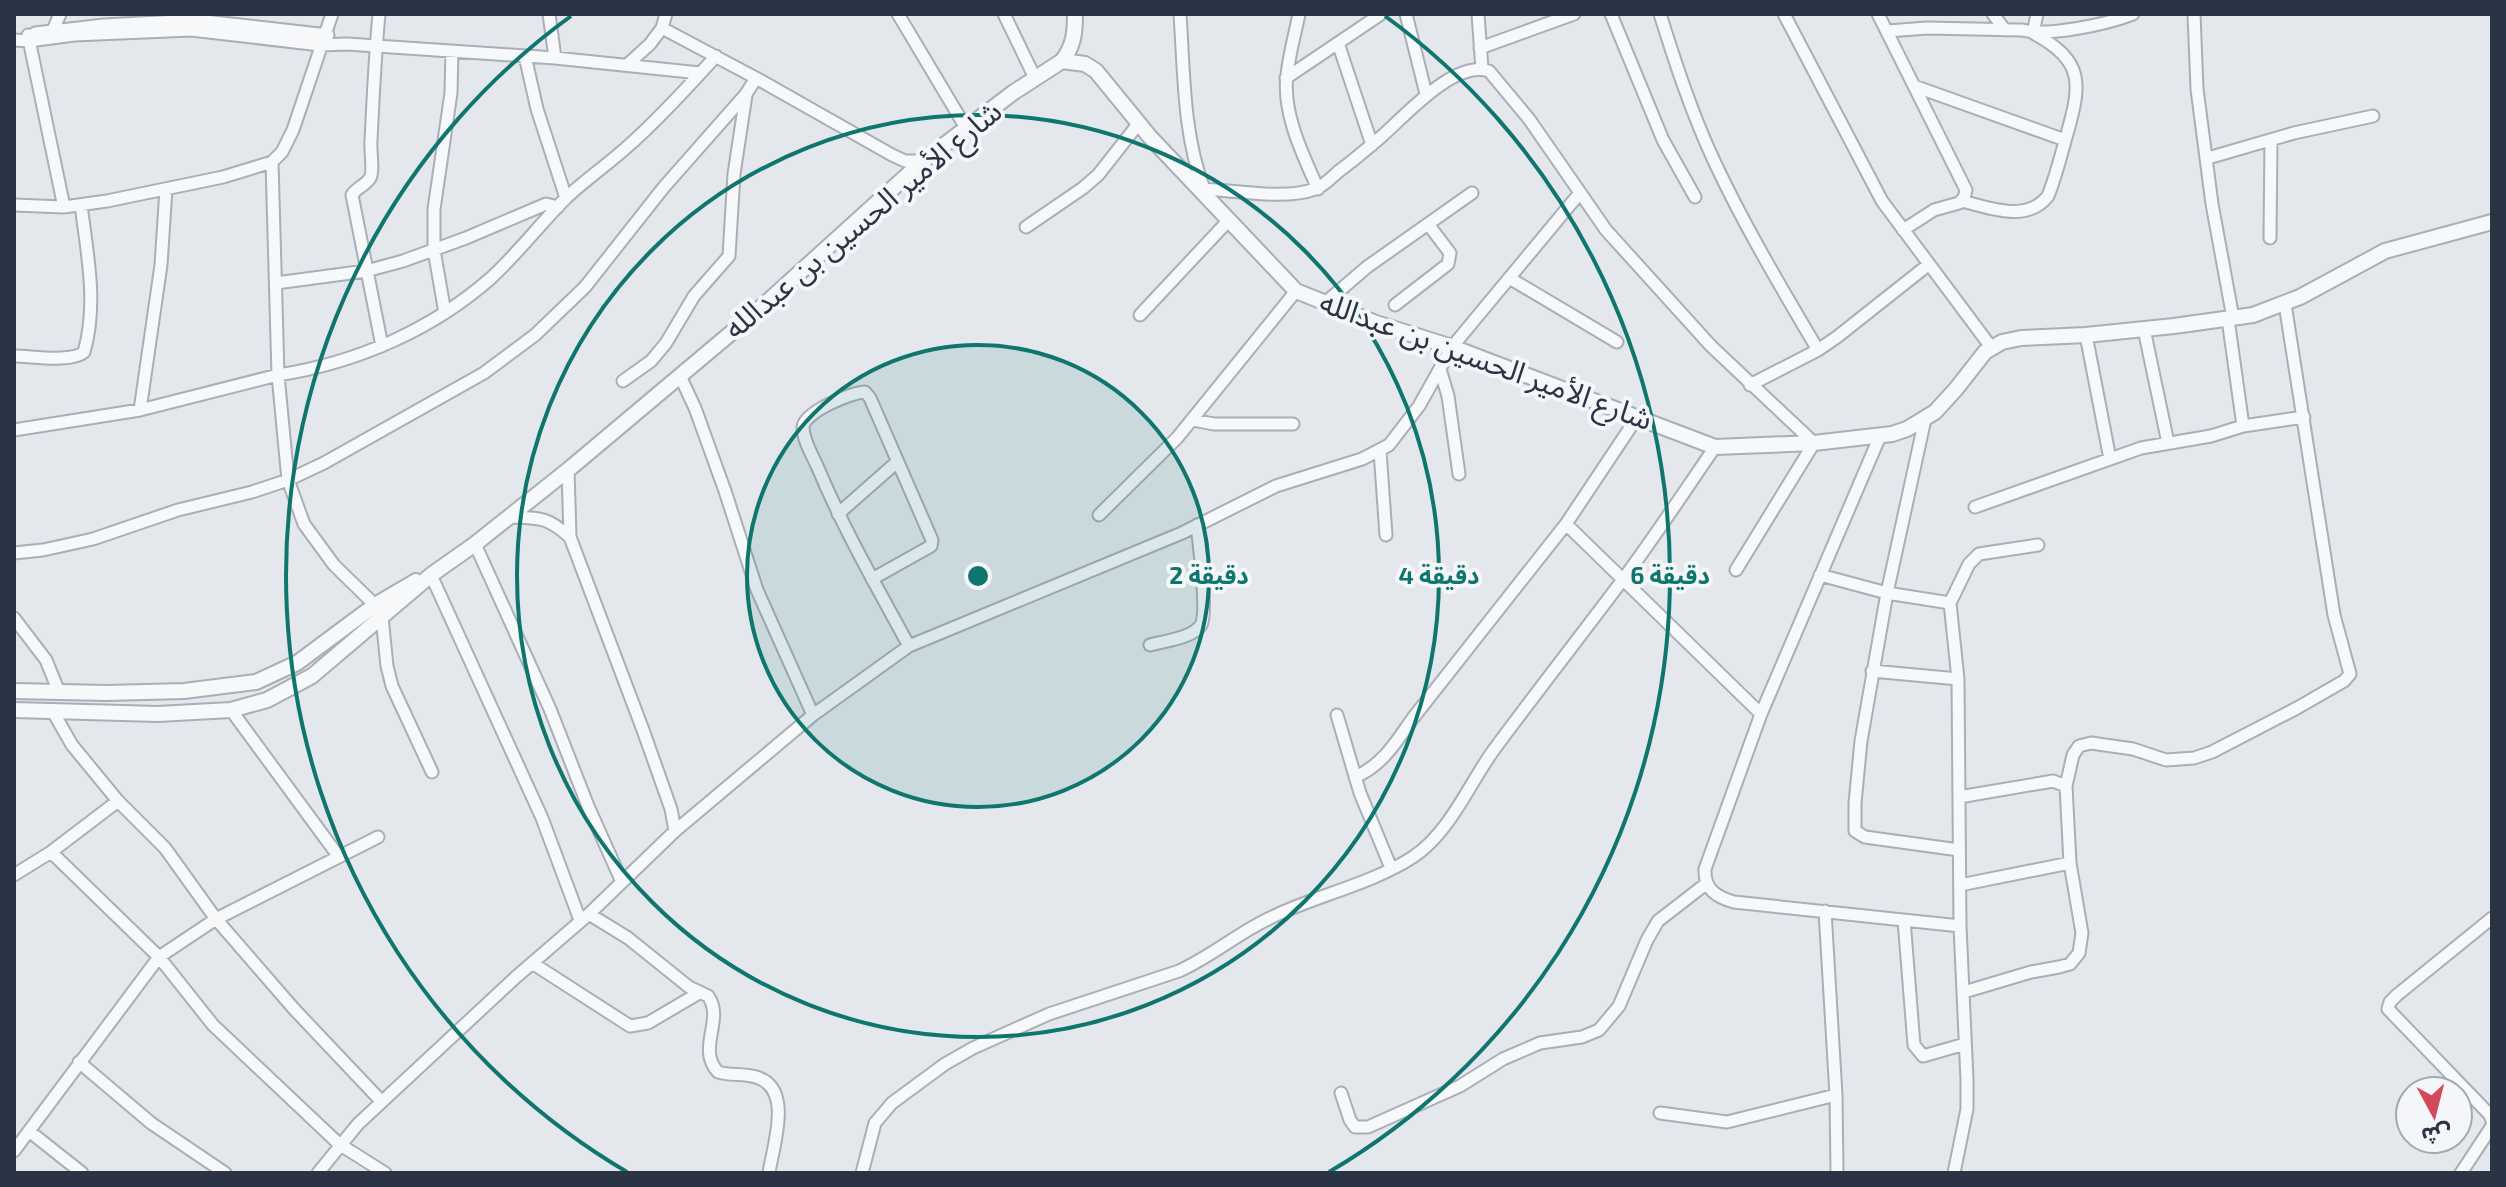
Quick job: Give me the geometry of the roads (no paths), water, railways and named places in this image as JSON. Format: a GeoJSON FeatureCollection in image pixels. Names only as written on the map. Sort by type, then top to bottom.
{"type":"FeatureCollection","features":[{"type":"Feature","properties":{"kind":"street"},"geometry":{"type":"LineString","coordinates":[[53,30],[60,14]]}},
{"type":"Feature","properties":{"kind":"street"},"geometry":{"type":"LineString","coordinates":[[14,205],[81,205],[223,177],[272,162],[282,152],[293,130],[332,14]]}},
{"type":"Feature","properties":{"kind":"street"},"geometry":{"type":"LineString","coordinates":[[379,14],[370,146],[372,173],[370,179],[352,195],[382,346]]}},
{"type":"Feature","properties":{"kind":"street"},"geometry":{"type":"LineString","coordinates":[[549,14],[555,58]]}},
{"type":"Feature","properties":{"kind":"street"},"geometry":{"type":"LineString","coordinates":[[627,65],[650,44],[662,28],[666,14]]}},
{"type":"Feature","properties":{"kind":"street"},"geometry":{"type":"LineString","coordinates":[[898,14],[966,128]]}},
{"type":"Feature","properties":{"kind":"street"},"geometry":{"type":"LineString","coordinates":[[1004,14],[1035,78]]}},
{"type":"Feature","properties":{"kind":"street"},"geometry":{"type":"LineString","coordinates":[[1062,61],[1073,42],[1075,14]]}},
{"type":"Feature","properties":{"kind":"street"},"geometry":{"type":"LineString","coordinates":[[1180,14],[1192,144],[1201,189],[1271,193],[1301,193],[1318,189],[1372,145],[1426,94],[1448,80],[1482,69],[1494,75],[1555,154],[1606,230],[1673,306],[1750,385],[1814,443],[1736,570]]}},
{"type":"Feature","properties":{"kind":"street"},"geometry":{"type":"LineString","coordinates":[[1299,14],[1286,78],[1296,134],[1318,189]]}},
{"type":"Feature","properties":{"kind":"street"},"geometry":{"type":"LineString","coordinates":[[1286,78],[1381,14]]}},
{"type":"Feature","properties":{"kind":"street"},"geometry":{"type":"LineString","coordinates":[[1406,14],[1426,94]]}},
{"type":"Feature","properties":{"kind":"street"},"geometry":{"type":"LineString","coordinates":[[1478,14],[1482,69]]}},
{"type":"Feature","properties":{"kind":"street"},"geometry":{"type":"LineString","coordinates":[[1480,48],[1574,14]]}},
{"type":"Feature","properties":{"kind":"street"},"geometry":{"type":"LineString","coordinates":[[1611,14],[1663,140],[1695,197]]}},
{"type":"Feature","properties":{"kind":"street"},"geometry":{"type":"LineString","coordinates":[[1660,14],[1682,84],[1715,163],[1818,350]]}},
{"type":"Feature","properties":{"kind":"street"},"geometry":{"type":"LineString","coordinates":[[1784,14],[1871,182],[1928,265],[1991,347]]}},
{"type":"Feature","properties":{"kind":"street"},"geometry":{"type":"LineString","coordinates":[[1878,14],[1964,184],[1962,201]]}},
{"type":"Feature","properties":{"kind":"street"},"geometry":{"type":"LineString","coordinates":[[1993,14],[2005,30]]}},
{"type":"Feature","properties":{"kind":"street"},"geometry":{"type":"LineString","coordinates":[[2033,33],[2037,14]]}},
{"type":"Feature","properties":{"kind":"street"},"geometry":{"type":"LineString","coordinates":[[1888,31],[1927,28],[2033,33],[2102,24],[2133,14]]}},
{"type":"Feature","properties":{"kind":"street"},"geometry":{"type":"LineString","coordinates":[[2194,14],[2197,89],[2243,426]]}},
{"type":"Feature","properties":{"kind":"street"},"geometry":{"type":"LineString","coordinates":[[29,38],[195,21]]}},
{"type":"Feature","properties":{"kind":"street"},"geometry":{"type":"LineString","coordinates":[[29,38],[53,30],[195,21],[347,44],[555,58],[700,73]]}},
{"type":"Feature","properties":{"kind":"street"},"geometry":{"type":"LineString","coordinates":[[662,28],[892,155],[905,161],[923,161]]}},
{"type":"Feature","properties":{"kind":"street"},"geometry":{"type":"LineString","coordinates":[[1903,230],[1934,210],[1962,201],[2020,212],[2042,204],[2052,187],[2076,100],[2075,72],[2064,55],[2033,33]]}},
{"type":"Feature","properties":{"kind":"street"},"geometry":{"type":"LineString","coordinates":[[29,38],[64,207]]}},
{"type":"Feature","properties":{"kind":"street"},"geometry":{"type":"LineString","coordinates":[[1338,43],[1372,145]]}},
{"type":"Feature","properties":{"kind":"street"},"geometry":{"type":"LineString","coordinates":[[445,313],[434,250],[434,209],[451,93],[452,51]]}},
{"type":"Feature","properties":{"kind":"street"},"geometry":{"type":"LineString","coordinates":[[525,56],[562,203]]}},
{"type":"Feature","properties":{"kind":"street"},"geometry":{"type":"LineString","coordinates":[[14,430],[140,410],[301,371],[408,335],[445,313],[489,279],[562,203],[629,145],[716,56]]}},
{"type":"Feature","properties":{"kind":"street","name":"شارع الأمير الحسين بن عبدالله"},"geometry":{"type":"LineString","coordinates":[[14,691],[184,691],[237,686],[256,682],[297,663],[475,544],[568,470],[801,273],[923,161],[1062,61],[1085,64],[1096,71],[1228,221],[1296,291],[1715,447],[1814,443],[1880,436],[1907,429],[1925,419]]}},
{"type":"Feature","properties":{"kind":"street"},"geometry":{"type":"LineString","coordinates":[[14,553],[93,539],[178,510],[288,480],[337,456],[484,373],[535,335],[585,287],[756,78]]}},
{"type":"Feature","properties":{"kind":"street"},"geometry":{"type":"LineString","coordinates":[[1914,86],[2065,140]]}},
{"type":"Feature","properties":{"kind":"street"},"geometry":{"type":"LineString","coordinates":[[623,381],[651,361],[666,343],[694,296],[729,256],[734,174],[746,94]]}},
{"type":"Feature","properties":{"kind":"street"},"geometry":{"type":"LineString","coordinates":[[2208,158],[2318,127],[2373,116]]}},
{"type":"Feature","properties":{"kind":"street"},"geometry":{"type":"LineString","coordinates":[[1026,227],[1098,175],[1139,123]]}},
{"type":"Feature","properties":{"kind":"street"},"geometry":{"type":"LineString","coordinates":[[2270,238],[2271,140]]}},
{"type":"Feature","properties":{"kind":"street"},"geometry":{"type":"LineString","coordinates":[[272,162],[278,375],[288,480],[304,524],[334,565],[378,611],[392,686],[432,772]]}},
{"type":"Feature","properties":{"kind":"street"},"geometry":{"type":"LineString","coordinates":[[140,410],[161,265],[166,189]]}},
{"type":"Feature","properties":{"kind":"street"},"geometry":{"type":"LineString","coordinates":[[1325,303],[1367,267],[1472,193]]}},
{"type":"Feature","properties":{"kind":"street"},"geometry":{"type":"LineString","coordinates":[[318,1173],[339,1144],[382,1102],[675,831],[813,715],[909,646],[1197,525],[1276,486],[1380,451],[1389,445],[1405,427],[1452,347],[1579,194]]}},
{"type":"Feature","properties":{"kind":"street"},"geometry":{"type":"LineString","coordinates":[[276,283],[366,271],[434,250],[546,204],[562,203]]}},
{"type":"Feature","properties":{"kind":"street"},"geometry":{"type":"LineString","coordinates":[[14,356],[71,358],[84,352],[90,325],[91,295],[81,205]]}},
{"type":"Feature","properties":{"kind":"street"},"geometry":{"type":"LineString","coordinates":[[1140,315],[1228,221]]}},
{"type":"Feature","properties":{"kind":"street"},"geometry":{"type":"LineString","coordinates":[[1959,850],[1865,837],[1855,831],[1859,756],[1872,671],[1925,419],[1946,401],[1991,347],[2021,338],[2144,329],[2268,311],[2385,251],[2492,222]]}},
{"type":"Feature","properties":{"kind":"street"},"geometry":{"type":"LineString","coordinates":[[1395,305],[1448,264],[1450,253],[1428,224]]}},
{"type":"Feature","properties":{"kind":"street"},"geometry":{"type":"LineString","coordinates":[[1750,385],[1818,350],[1853,326],[1928,265]]}},
{"type":"Feature","properties":{"kind":"street"},"geometry":{"type":"LineString","coordinates":[[1511,279],[1617,342]]}},
{"type":"Feature","properties":{"kind":"street"},"geometry":{"type":"LineString","coordinates":[[1099,515],[1193,420],[1296,291]]}},
{"type":"Feature","properties":{"kind":"street"},"geometry":{"type":"LineString","coordinates":[[1964,992],[2059,967],[2076,959],[2082,947],[2070,863],[2066,786],[2073,755],[2082,744],[2101,743],[2166,760],[2187,760],[2226,745],[2348,677],[2351,670],[2334,615],[2285,304]]}},
{"type":"Feature","properties":{"kind":"street"},"geometry":{"type":"LineString","coordinates":[[2144,329],[2168,443]]}},
{"type":"Feature","properties":{"kind":"street"},"geometry":{"type":"LineString","coordinates":[[2086,335],[2110,459]]}},
{"type":"Feature","properties":{"kind":"street"},"geometry":{"type":"LineString","coordinates":[[1440,369],[1448,396],[1459,474]]}},
{"type":"Feature","properties":{"kind":"street"},"geometry":{"type":"LineString","coordinates":[[680,376],[725,491],[757,590],[813,715]]}},
{"type":"Feature","properties":{"kind":"street"},"geometry":{"type":"LineString","coordinates":[[872,579],[931,546],[931,533],[865,392],[850,394],[807,418],[803,428],[838,514],[872,579],[909,646]]}},
{"type":"Feature","properties":{"kind":"street"},"geometry":{"type":"LineString","coordinates":[[1355,777],[1391,750],[1566,524],[1638,416]]}},
{"type":"Feature","properties":{"kind":"street"},"geometry":{"type":"LineString","coordinates":[[1975,507],[2110,459],[2168,443],[2211,436],[2243,426],[2304,417]]}},
{"type":"Feature","properties":{"kind":"street"},"geometry":{"type":"LineString","coordinates":[[1193,420],[1214,424],[1293,424]]}},
{"type":"Feature","properties":{"kind":"street"},"geometry":{"type":"LineString","coordinates":[[1880,436],[1761,714],[1705,869],[1707,883],[1716,895],[1734,902],[1960,926]]}},
{"type":"Feature","properties":{"kind":"street"},"geometry":{"type":"LineString","coordinates":[[862,1173],[875,1123],[892,1103],[945,1064],[1049,1014],[1179,971],[1199,962],[1267,919],[1412,857],[1442,830],[1482,767],[1623,580],[1715,447]]}},
{"type":"Feature","properties":{"kind":"street"},"geometry":{"type":"LineString","coordinates":[[1380,451],[1386,535]]}},
{"type":"Feature","properties":{"kind":"street"},"geometry":{"type":"LineString","coordinates":[[838,514],[897,462]]}},
{"type":"Feature","properties":{"kind":"street"},"geometry":{"type":"LineString","coordinates":[[568,470],[570,537],[643,730],[675,831]]}},
{"type":"Feature","properties":{"kind":"street"},"geometry":{"type":"LineString","coordinates":[[508,517],[545,520],[554,523],[570,537]]}},
{"type":"Feature","properties":{"kind":"street"},"geometry":{"type":"LineString","coordinates":[[1566,524],[1761,714]]}},
{"type":"Feature","properties":{"kind":"street"},"geometry":{"type":"LineString","coordinates":[[1150,645],[1192,632],[1201,625],[1204,611],[1197,525]]}},
{"type":"Feature","properties":{"kind":"street"},"geometry":{"type":"LineString","coordinates":[[475,544],[550,709],[622,882]]}},
{"type":"Feature","properties":{"kind":"street"},"geometry":{"type":"LineString","coordinates":[[1954,1173],[1967,1109],[1960,926],[1958,679],[1950,603],[1969,564],[1979,554],[2038,545]]}},
{"type":"Feature","properties":{"kind":"street"},"geometry":{"type":"LineString","coordinates":[[431,575],[584,917],[628,938],[699,993],[708,996],[713,1003],[709,1057],[714,1067],[725,1074],[755,1077],[766,1082],[778,1098],[769,1173]]}},
{"type":"Feature","properties":{"kind":"street"},"geometry":{"type":"LineString","coordinates":[[1820,575],[1887,593],[1950,603]]}},
{"type":"Feature","properties":{"kind":"street","name":"شارع الأمير الحسين بن عبدالله"},"geometry":{"type":"LineString","coordinates":[[14,710],[158,714],[231,710],[267,700],[300,683],[330,662],[378,611]]}},
{"type":"Feature","properties":{"kind":"street"},"geometry":{"type":"LineString","coordinates":[[14,618],[46,660],[59,692]]}},
{"type":"Feature","properties":{"kind":"street"},"geometry":{"type":"LineString","coordinates":[[1872,671],[1958,679]]}},
{"type":"Feature","properties":{"kind":"street"},"geometry":{"type":"LineString","coordinates":[[52,710],[72,745],[118,801],[165,848],[216,919],[294,1009],[382,1102]]}},
{"type":"Feature","properties":{"kind":"street"},"geometry":{"type":"LineString","coordinates":[[231,710],[339,857]]}},
{"type":"Feature","properties":{"kind":"street"},"geometry":{"type":"LineString","coordinates":[[1337,715],[1355,777],[1391,868]]}},
{"type":"Feature","properties":{"kind":"street"},"geometry":{"type":"LineString","coordinates":[[1959,797],[2053,781],[2066,786]]}},
{"type":"Feature","properties":{"kind":"street"},"geometry":{"type":"LineString","coordinates":[[14,875],[51,852],[118,801]]}},
{"type":"Feature","properties":{"kind":"street"},"geometry":{"type":"LineString","coordinates":[[14,1151],[159,957],[216,919],[378,837]]}},
{"type":"Feature","properties":{"kind":"street"},"geometry":{"type":"LineString","coordinates":[[51,852],[159,957],[213,1025],[339,1144],[385,1173]]}},
{"type":"Feature","properties":{"kind":"street"},"geometry":{"type":"LineString","coordinates":[[1960,885],[2070,863]]}},
{"type":"Feature","properties":{"kind":"street"},"geometry":{"type":"LineString","coordinates":[[1341,1093],[1355,1127],[1368,1127],[1460,1086],[1503,1059],[1540,1043],[1582,1037],[1599,1030],[1619,1006],[1658,921],[1707,883]]}},
{"type":"Feature","properties":{"kind":"street"},"geometry":{"type":"LineString","coordinates":[[1825,911],[1836,1095],[1837,1173]]}},
{"type":"Feature","properties":{"kind":"street"},"geometry":{"type":"LineString","coordinates":[[2461,1173],[2492,1123],[2490,1115],[2391,1014],[2388,1006],[2397,995],[2492,918]]}},
{"type":"Feature","properties":{"kind":"street"},"geometry":{"type":"LineString","coordinates":[[1904,920],[1914,1045],[1923,1056],[1965,1044]]}},
{"type":"Feature","properties":{"kind":"street"},"geometry":{"type":"LineString","coordinates":[[532,963],[630,1026],[648,1023],[699,993]]}},
{"type":"Feature","properties":{"kind":"street"},"geometry":{"type":"LineString","coordinates":[[79,1062],[151,1123],[225,1173]]}},
{"type":"Feature","properties":{"kind":"street"},"geometry":{"type":"LineString","coordinates":[[1660,1113],[1727,1122],[1836,1095]]}},
{"type":"Feature","properties":{"kind":"street"},"geometry":{"type":"LineString","coordinates":[[29,1131],[82,1173]]}}]}
